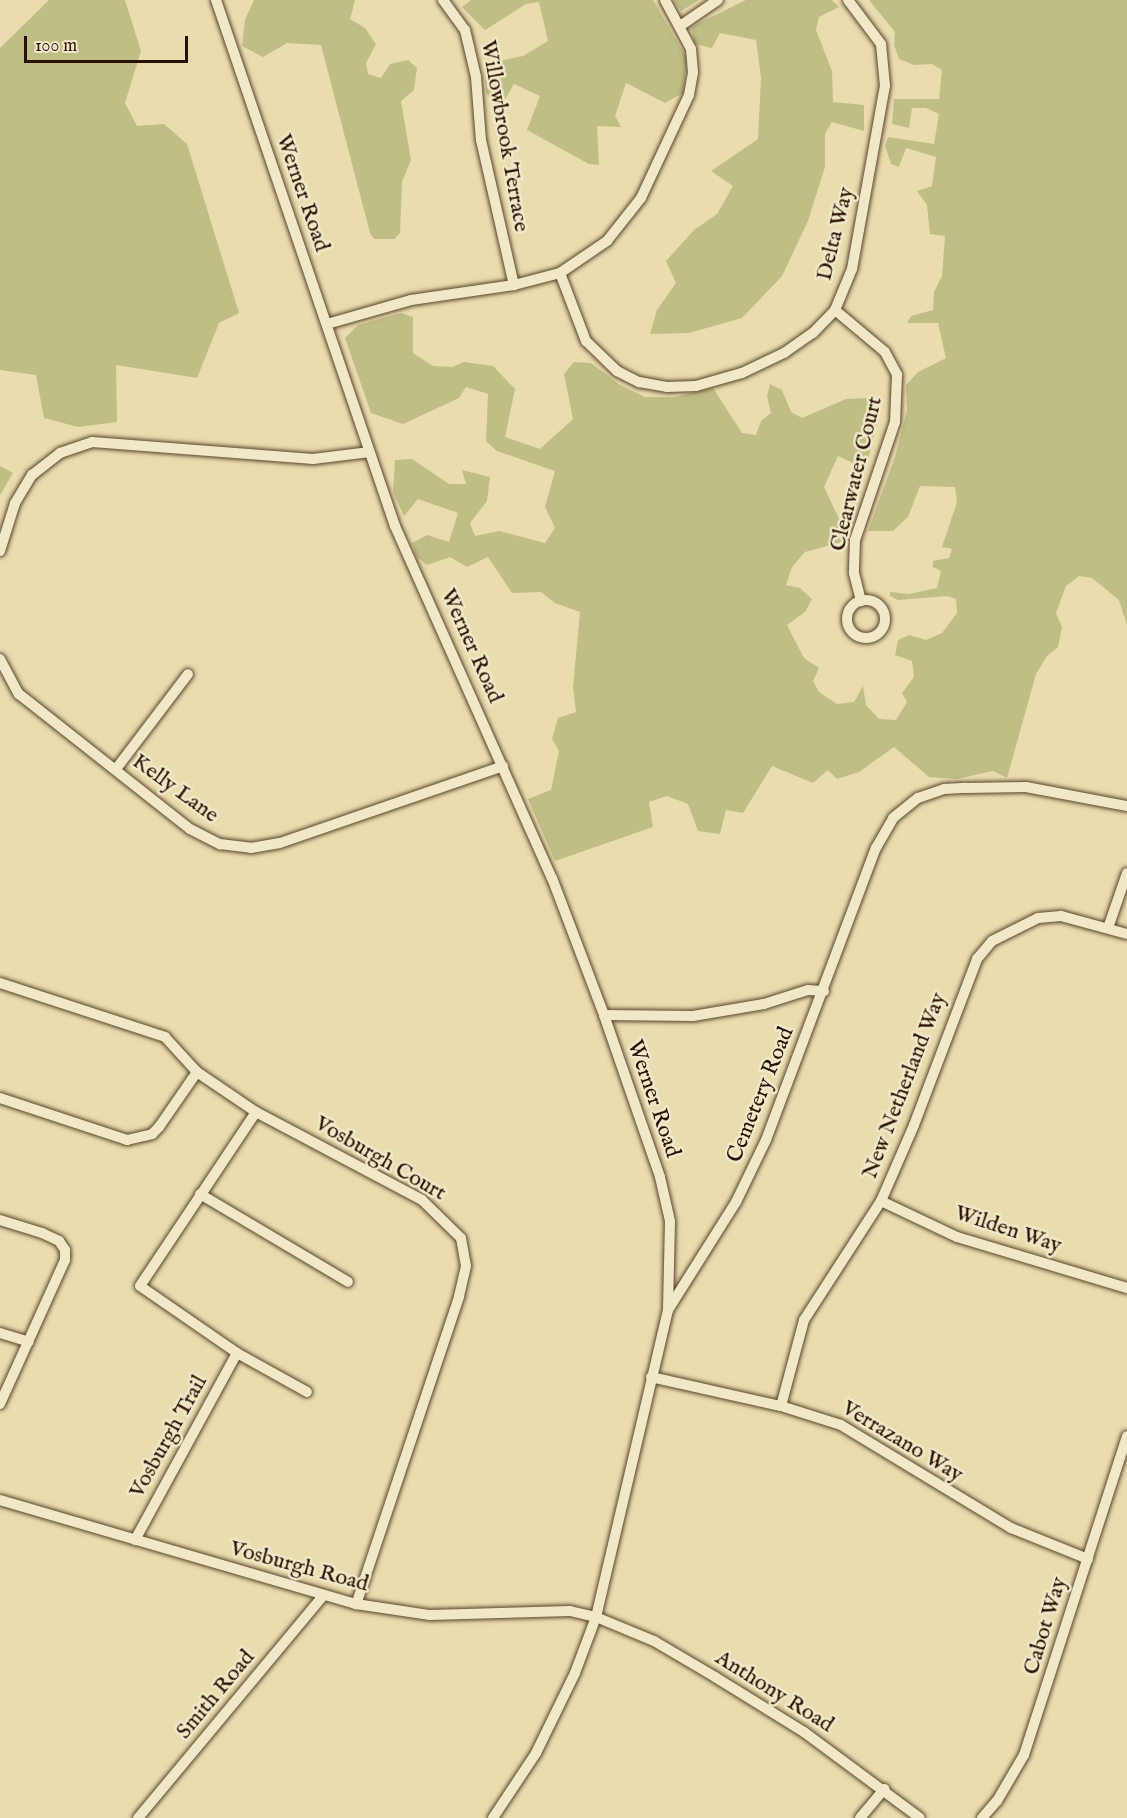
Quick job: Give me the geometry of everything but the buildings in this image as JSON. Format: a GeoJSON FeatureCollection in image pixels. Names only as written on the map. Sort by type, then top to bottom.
{"type":"FeatureCollection","features":[{"type":"Feature","properties":{"kind":"street","name":"Werner Road"},"geometry":{"type":"LineString","coordinates":[[216,0],[395,526],[503,766],[604,1016],[660,1177],[670,1221],[668,1310]]}},
{"type":"Feature","properties":{"kind":"street","name":"Willowbrook Terrace"},"geometry":{"type":"LineString","coordinates":[[443,0],[465,30],[476,77],[481,140],[514,285]]}},
{"type":"Feature","properties":{"kind":"street"},"geometry":{"type":"LineString","coordinates":[[327,324],[411,300],[514,285],[560,273],[607,241],[624,224],[641,198],[672,138],[689,95],[693,72],[691,49],[665,0]]}},
{"type":"Feature","properties":{"kind":"street"},"geometry":{"type":"LineString","coordinates":[[680,26],[718,0]]}},
{"type":"Feature","properties":{"kind":"street","name":"Delta Way"},"geometry":{"type":"LineString","coordinates":[[560,273],[586,340],[597,354],[617,371],[639,382],[667,387],[696,386],[741,373],[784,353],[813,333],[835,310],[857,248],[885,86],[881,44],[848,0]]}},
{"type":"Feature","properties":{"kind":"street","name":"Clearwater Court"},"geometry":{"type":"LineString","coordinates":[[835,310],[885,352],[897,375],[895,422],[855,540],[854,573],[861,601]]}},
{"type":"Feature","properties":{"kind":"street"},"geometry":{"type":"LineString","coordinates":[[0,551],[15,503],[32,475],[60,453],[92,442],[313,459],[370,452]]}},
{"type":"Feature","properties":{"kind":"street","name":"Kelly Lane"},"geometry":{"type":"LineString","coordinates":[[0,659],[19,694],[190,828],[220,844],[251,848],[280,843],[503,766]]}},
{"type":"Feature","properties":{"kind":"street"},"geometry":{"type":"LineString","coordinates":[[116,769],[188,674]]}},
{"type":"Feature","properties":{"kind":"street","name":"Cemetery Road"},"geometry":{"type":"LineString","coordinates":[[493,1818],[536,1753],[575,1673],[596,1617],[668,1310],[736,1202],[784,1097],[876,848],[893,818],[918,798],[944,789],[1026,787],[1127,806]]}},
{"type":"Feature","properties":{"kind":"street"},"geometry":{"type":"LineString","coordinates":[[1108,928],[1127,873]]}},
{"type":"Feature","properties":{"kind":"street","name":"New Netherland Way"},"geometry":{"type":"LineString","coordinates":[[781,1406],[804,1320],[881,1201],[915,1125],[966,981],[984,950],[1018,925],[1038,918],[1060,916],[1127,934]]}},
{"type":"Feature","properties":{"kind":"street","name":"Vosburgh Court"},"geometry":{"type":"LineString","coordinates":[[0,983],[165,1037],[197,1072],[256,1112],[422,1200],[453,1226],[465,1250],[459,1297],[357,1605]]}},
{"type":"Feature","properties":{"kind":"street"},"geometry":{"type":"LineString","coordinates":[[604,1016],[693,1016],[764,1004],[808,990],[824,991]]}},
{"type":"Feature","properties":{"kind":"street"},"geometry":{"type":"LineString","coordinates":[[0,1098],[127,1140],[152,1134],[197,1072]]}},
{"type":"Feature","properties":{"kind":"street"},"geometry":{"type":"LineString","coordinates":[[256,1112],[140,1286],[237,1353],[307,1392]]}},
{"type":"Feature","properties":{"kind":"street"},"geometry":{"type":"LineString","coordinates":[[200,1194],[348,1282]]}},
{"type":"Feature","properties":{"kind":"street","name":"Wilden Way"},"geometry":{"type":"LineString","coordinates":[[881,1201],[957,1237],[1127,1288]]}},
{"type":"Feature","properties":{"kind":"street"},"geometry":{"type":"LineString","coordinates":[[0,1220],[42,1233],[59,1241],[65,1250],[65,1260],[0,1404]]}},
{"type":"Feature","properties":{"kind":"street"},"geometry":{"type":"LineString","coordinates":[[0,1333],[29,1342]]}},
{"type":"Feature","properties":{"kind":"street","name":"Vosburgh Trail"},"geometry":{"type":"LineString","coordinates":[[135,1540],[237,1353]]}},
{"type":"Feature","properties":{"kind":"street","name":"Verrazano Way"},"geometry":{"type":"LineString","coordinates":[[651,1377],[781,1406],[841,1425],[1011,1528],[1088,1559]]}},
{"type":"Feature","properties":{"kind":"street","name":"Cabot Way"},"geometry":{"type":"LineString","coordinates":[[981,1818],[997,1801],[1024,1755],[1127,1436]]}},
{"type":"Feature","properties":{"kind":"street","name":"Vosburgh Road"},"geometry":{"type":"LineString","coordinates":[[0,1500],[357,1605],[430,1615],[570,1611],[596,1617]]}},
{"type":"Feature","properties":{"kind":"street","name":"Smith Road"},"geometry":{"type":"LineString","coordinates":[[138,1818],[323,1596]]}},
{"type":"Feature","properties":{"kind":"street","name":"Anthony Road"},"geometry":{"type":"LineString","coordinates":[[596,1617],[654,1641],[715,1677],[884,1789],[920,1818]]}},
{"type":"Feature","properties":{"kind":"street"},"geometry":{"type":"LineString","coordinates":[[860,1818],[884,1789]]}},
{"type":"Feature","properties":{"kind":"shaded area"},"geometry":{"type":"Polygon","coordinates":[[[49,0],[125,0],[141,51],[125,103],[137,126],[164,124],[187,144],[239,313],[219,323],[197,378],[116,365],[117,422],[78,427],[44,418],[36,375],[0,370],[0,48],[49,0]]]}},
{"type":"Feature","properties":{"kind":"shaded area"},"geometry":{"type":"Polygon","coordinates":[[[254,0],[355,0],[350,19],[365,28],[376,44],[366,63],[368,74],[381,78],[390,64],[408,60],[417,68],[414,90],[401,101],[411,160],[402,182],[400,233],[394,239],[374,239],[370,233],[321,45],[287,43],[263,57],[242,46],[245,20],[254,0]]]}},
{"type":"Feature","properties":{"kind":"shaded area"},"geometry":{"type":"Polygon","coordinates":[[[471,0],[653,0],[687,59],[683,93],[665,103],[626,83],[615,116],[621,127],[597,126],[599,165],[589,164],[527,130],[540,96],[514,84],[499,110],[486,93],[484,64],[523,56],[548,41],[539,2],[526,4],[485,30],[462,7],[471,0]]]}},
{"type":"Feature","properties":{"kind":"shaded area"},"geometry":{"type":"Polygon","coordinates":[[[674,0],[699,0],[681,11],[674,0]]]}},
{"type":"Feature","properties":{"kind":"shaded area"},"geometry":{"type":"Polygon","coordinates":[[[746,0],[832,0],[839,7],[819,17],[816,30],[832,71],[833,102],[864,105],[864,131],[832,122],[825,134],[825,167],[808,221],[782,276],[742,318],[689,333],[650,334],[657,310],[676,283],[666,261],[694,230],[717,214],[733,186],[711,171],[758,139],[761,78],[756,40],[720,33],[712,48],[695,44],[691,27],[746,0]]]}},
{"type":"Feature","properties":{"kind":"shaded area"},"geometry":{"type":"Polygon","coordinates":[[[869,0],[1127,0],[1127,625],[1119,600],[1092,578],[1079,576],[1066,586],[1056,613],[1062,627],[1058,647],[1047,656],[1036,674],[1007,778],[993,771],[957,779],[929,777],[894,747],[859,772],[837,779],[828,770],[813,783],[772,766],[743,813],[726,810],[720,834],[698,831],[688,804],[667,796],[649,802],[653,827],[555,861],[528,799],[551,790],[559,751],[552,739],[558,718],[576,712],[573,687],[580,612],[555,603],[541,592],[512,593],[488,557],[467,567],[450,557],[427,565],[416,556],[412,543],[427,535],[449,542],[458,513],[418,499],[404,516],[393,492],[395,460],[412,459],[449,484],[466,484],[462,470],[490,477],[487,501],[470,523],[475,536],[499,531],[545,543],[555,528],[545,507],[555,471],[497,451],[486,441],[488,394],[466,387],[459,398],[403,424],[371,413],[345,338],[358,325],[401,313],[413,317],[413,353],[433,366],[452,367],[464,362],[493,366],[515,389],[505,437],[540,449],[573,419],[564,374],[574,362],[591,363],[620,385],[645,397],[675,397],[713,388],[742,433],[756,435],[761,421],[771,413],[767,396],[770,384],[782,390],[791,412],[802,418],[846,399],[866,398],[880,409],[868,460],[855,464],[838,456],[824,487],[849,540],[805,552],[792,567],[786,585],[800,588],[812,599],[805,612],[787,625],[804,658],[819,668],[813,681],[819,692],[837,704],[854,702],[863,686],[866,705],[879,719],[896,720],[907,702],[902,693],[914,677],[912,661],[895,655],[898,640],[909,635],[926,640],[942,633],[957,613],[956,599],[947,596],[898,600],[890,596],[890,592],[909,594],[937,588],[941,571],[933,567],[933,561],[949,558],[952,549],[942,547],[957,502],[955,487],[920,486],[908,517],[893,531],[868,531],[895,457],[907,410],[906,385],[918,372],[946,358],[938,323],[907,323],[911,316],[933,310],[934,292],[942,276],[945,236],[930,234],[927,205],[917,191],[932,186],[936,157],[906,148],[899,167],[891,164],[885,146],[888,137],[934,144],[939,114],[926,108],[912,108],[909,128],[892,124],[894,99],[939,99],[942,70],[932,64],[914,65],[899,59],[894,45],[895,32],[869,0]]]}},
{"type":"Feature","properties":{"kind":"shaded area"},"geometry":{"type":"Polygon","coordinates":[[[0,466],[13,473],[0,495],[0,466]]]}}]}
